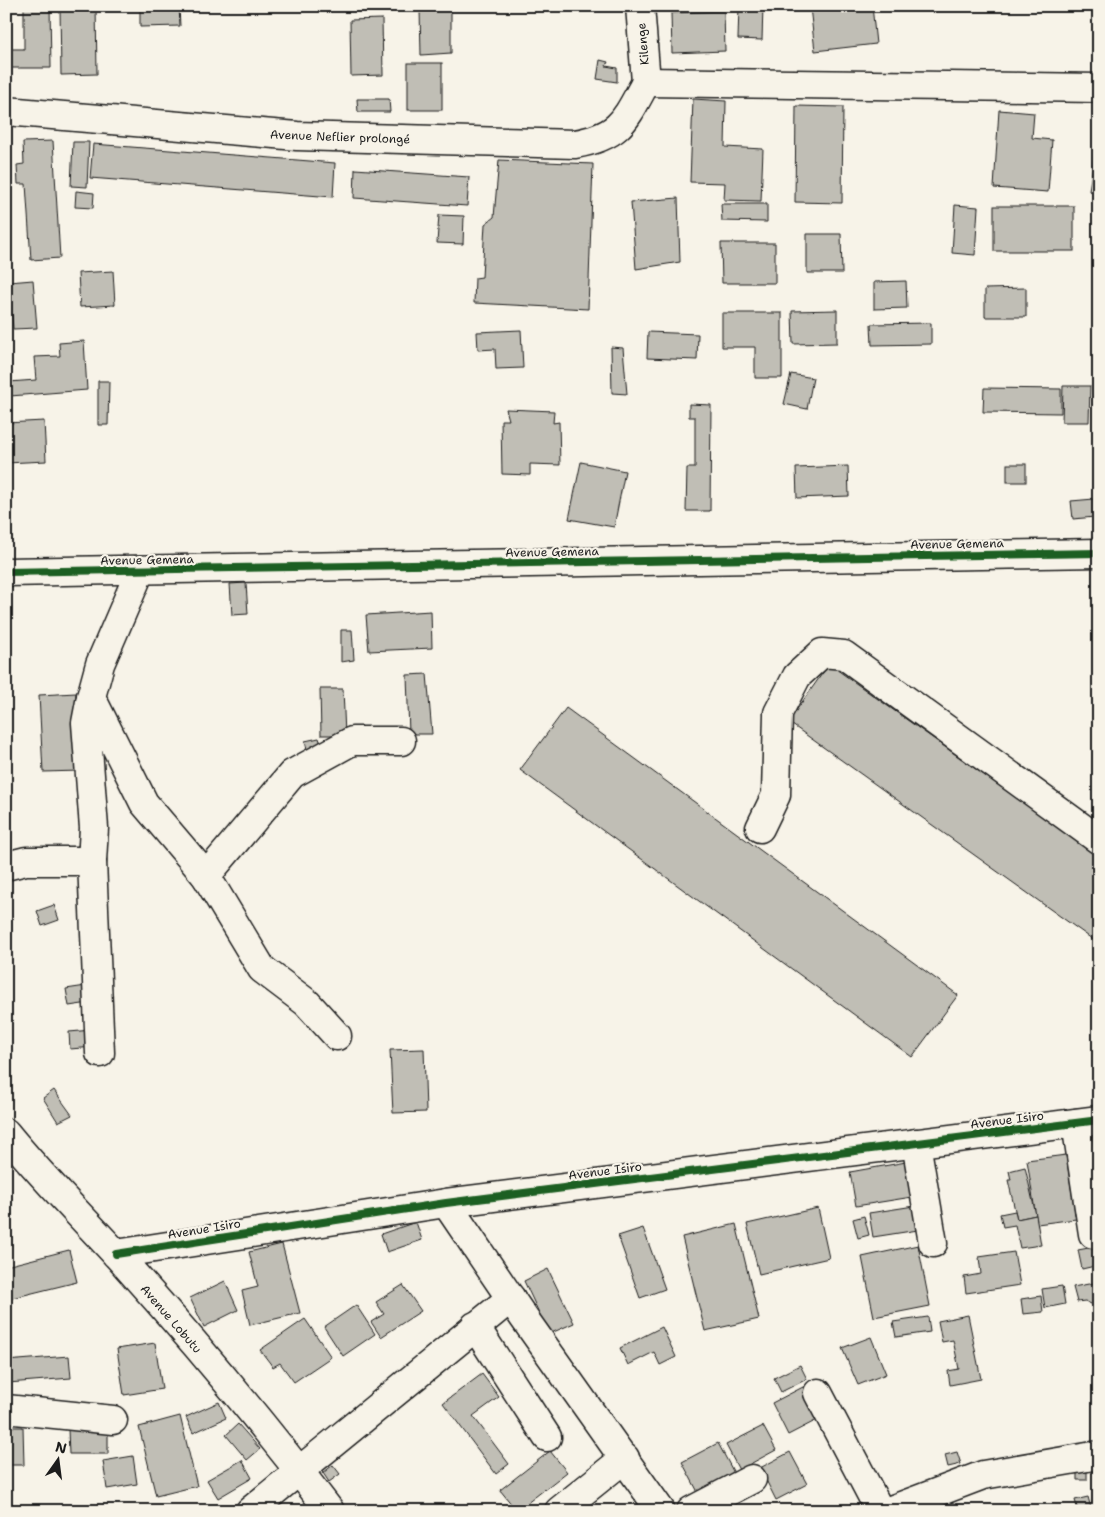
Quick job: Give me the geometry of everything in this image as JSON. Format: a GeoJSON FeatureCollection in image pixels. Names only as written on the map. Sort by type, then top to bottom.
{"type":"FeatureCollection","features":[{"type":"Feature","properties":{"kind":"street","name":"Kilenge"},"geometry":{"type":"LineString","coordinates":[[640,6],[646,82]]}},
{"type":"Feature","properties":{"kind":"street"},"geometry":{"type":"LineString","coordinates":[[646,82],[1099,88]]}},
{"type":"Feature","properties":{"kind":"street","name":"Avenue Neflier prolongé"},"geometry":{"type":"LineString","coordinates":[[6,111],[296,136],[574,144],[600,138],[617,128],[627,115],[646,82]]}},
{"type":"Feature","properties":{"kind":"street","name":"Avenue Gemena"},"geometry":{"type":"LineString","coordinates":[[6,572],[1099,553]]}},
{"type":"Feature","properties":{"kind":"street"},"geometry":{"type":"LineString","coordinates":[[100,1053],[92,861],[94,828],[86,723],[100,664],[140,571]]}},
{"type":"Feature","properties":{"kind":"street"},"geometry":{"type":"LineString","coordinates":[[760,828],[776,795],[778,713],[797,676],[822,654],[844,655],[1099,840]]}},
{"type":"Feature","properties":{"kind":"street"},"geometry":{"type":"LineString","coordinates":[[91,697],[144,803],[206,876],[262,969],[307,1003],[337,1036]]}},
{"type":"Feature","properties":{"kind":"street"},"geometry":{"type":"LineString","coordinates":[[206,876],[292,774],[352,741],[401,741]]}},
{"type":"Feature","properties":{"kind":"street"},"geometry":{"type":"LineString","coordinates":[[6,866],[26,861],[92,861]]}},
{"type":"Feature","properties":{"kind":"street"},"geometry":{"type":"LineString","coordinates":[[1087,1122],[1094,1234],[1099,1233]]}},
{"type":"Feature","properties":{"kind":"street","name":"Avenue Isiro"},"geometry":{"type":"LineString","coordinates":[[116,1254],[446,1203],[1087,1122]]}},
{"type":"Feature","properties":{"kind":"street","name":"Avenue Lobutu"},"geometry":{"type":"LineString","coordinates":[[6,1133],[42,1177],[116,1254],[300,1471],[330,1511]]}},
{"type":"Feature","properties":{"kind":"street"},"geometry":{"type":"LineString","coordinates":[[916,1143],[933,1242]]}},
{"type":"Feature","properties":{"kind":"street"},"geometry":{"type":"LineString","coordinates":[[446,1203],[661,1511]]}},
{"type":"Feature","properties":{"kind":"street"},"geometry":{"type":"LineString","coordinates":[[250,1511],[511,1298]]}},
{"type":"Feature","properties":{"kind":"street"},"geometry":{"type":"LineString","coordinates":[[475,1326],[547,1437]]}},
{"type":"Feature","properties":{"kind":"street"},"geometry":{"type":"LineString","coordinates":[[818,1393],[880,1511]]}},
{"type":"Feature","properties":{"kind":"street"},"geometry":{"type":"LineString","coordinates":[[6,1409],[113,1420]]}},
{"type":"Feature","properties":{"kind":"street"},"geometry":{"type":"LineString","coordinates":[[888,1511],[983,1475],[1099,1455]]}},
{"type":"Feature","properties":{"kind":"street"},"geometry":{"type":"LineString","coordinates":[[559,1511],[625,1458]]}},
{"type":"Feature","properties":{"kind":"street"},"geometry":{"type":"LineString","coordinates":[[691,1511],[752,1479]]}},
{"type":"Feature","properties":{"kind":"building"},"geometry":{"type":"Polygon","coordinates":[[[24,6],[50,6],[51,68],[7,68],[6,49],[24,49],[24,6]]]}},
{"type":"Feature","properties":{"kind":"building"},"geometry":{"type":"Polygon","coordinates":[[[60,6],[96,6],[97,74],[61,75],[60,6]]]}},
{"type":"Feature","properties":{"kind":"building"},"geometry":{"type":"Polygon","coordinates":[[[140,6],[179,6],[180,26],[140,27],[140,6]]]}},
{"type":"Feature","properties":{"kind":"building"},"geometry":{"type":"Polygon","coordinates":[[[739,6],[763,6],[762,40],[738,39],[739,6]]]}},
{"type":"Feature","properties":{"kind":"building"},"geometry":{"type":"Polygon","coordinates":[[[872,6],[876,44],[815,51],[810,7],[872,6]]]}},
{"type":"Feature","properties":{"kind":"building"},"geometry":{"type":"Polygon","coordinates":[[[420,9],[451,9],[451,53],[421,55],[420,9]]]}},
{"type":"Feature","properties":{"kind":"building"},"geometry":{"type":"Polygon","coordinates":[[[724,11],[725,51],[672,53],[671,13],[724,11]]]}},
{"type":"Feature","properties":{"kind":"building"},"geometry":{"type":"Polygon","coordinates":[[[382,19],[383,75],[351,76],[350,20],[382,19]]]}},
{"type":"Feature","properties":{"kind":"building"},"geometry":{"type":"Polygon","coordinates":[[[600,60],[608,62],[606,66],[617,68],[617,82],[597,79],[600,60]]]}},
{"type":"Feature","properties":{"kind":"building"},"geometry":{"type":"Polygon","coordinates":[[[408,63],[442,63],[442,110],[408,110],[408,63]]]}},
{"type":"Feature","properties":{"kind":"building"},"geometry":{"type":"Polygon","coordinates":[[[357,99],[389,99],[390,112],[358,112],[357,99]]]}},
{"type":"Feature","properties":{"kind":"building"},"geometry":{"type":"Polygon","coordinates":[[[693,99],[726,101],[725,147],[763,149],[761,201],[724,200],[725,183],[690,182],[693,99]]]}},
{"type":"Feature","properties":{"kind":"building"},"geometry":{"type":"Polygon","coordinates":[[[796,106],[843,107],[842,203],[795,202],[796,106]]]}},
{"type":"Feature","properties":{"kind":"building"},"geometry":{"type":"Polygon","coordinates":[[[999,110],[1034,113],[1032,138],[1052,140],[1048,192],[994,188],[999,110]]]}},
{"type":"Feature","properties":{"kind":"building"},"geometry":{"type":"Polygon","coordinates":[[[1099,130],[1099,193],[1089,191],[1099,130]]]}},
{"type":"Feature","properties":{"kind":"building"},"geometry":{"type":"Polygon","coordinates":[[[53,141],[60,258],[31,260],[26,184],[18,184],[17,165],[24,164],[23,142],[53,141]]]}},
{"type":"Feature","properties":{"kind":"building"},"geometry":{"type":"Polygon","coordinates":[[[73,142],[89,142],[87,187],[71,186],[73,142]]]}},
{"type":"Feature","properties":{"kind":"building"},"geometry":{"type":"Polygon","coordinates":[[[93,144],[335,163],[333,197],[90,178],[93,144]]]}},
{"type":"Feature","properties":{"kind":"building"},"geometry":{"type":"Polygon","coordinates":[[[499,160],[593,164],[588,309],[474,303],[475,278],[482,277],[485,224],[494,217],[499,160]]]}},
{"type":"Feature","properties":{"kind":"building"},"geometry":{"type":"Polygon","coordinates":[[[355,169],[469,177],[467,206],[354,198],[355,169]]]}},
{"type":"Feature","properties":{"kind":"building"},"geometry":{"type":"Polygon","coordinates":[[[76,191],[94,193],[93,208],[75,207],[76,191]]]}},
{"type":"Feature","properties":{"kind":"building"},"geometry":{"type":"Polygon","coordinates":[[[678,198],[680,262],[636,269],[631,202],[678,198]]]}},
{"type":"Feature","properties":{"kind":"building"},"geometry":{"type":"Polygon","coordinates":[[[721,204],[767,204],[767,222],[722,221],[721,204]]]}},
{"type":"Feature","properties":{"kind":"building"},"geometry":{"type":"Polygon","coordinates":[[[955,205],[978,207],[975,255],[952,253],[955,205]]]}},
{"type":"Feature","properties":{"kind":"building"},"geometry":{"type":"Polygon","coordinates":[[[994,206],[1074,206],[1074,251],[994,251],[994,206]]]}},
{"type":"Feature","properties":{"kind":"building"},"geometry":{"type":"Polygon","coordinates":[[[439,215],[464,216],[463,244],[437,243],[439,215]]]}},
{"type":"Feature","properties":{"kind":"building"},"geometry":{"type":"Polygon","coordinates":[[[807,234],[841,234],[842,273],[807,273],[807,234]]]}},
{"type":"Feature","properties":{"kind":"building"},"geometry":{"type":"Polygon","coordinates":[[[721,243],[775,243],[775,283],[722,283],[721,243]]]}},
{"type":"Feature","properties":{"kind":"building"},"geometry":{"type":"Polygon","coordinates":[[[113,271],[115,305],[80,307],[78,273],[113,271]]]}},
{"type":"Feature","properties":{"kind":"building"},"geometry":{"type":"Polygon","coordinates":[[[33,280],[37,328],[13,329],[9,282],[33,280]]]}},
{"type":"Feature","properties":{"kind":"building"},"geometry":{"type":"Polygon","coordinates":[[[906,281],[907,308],[874,309],[874,282],[906,281]]]}},
{"type":"Feature","properties":{"kind":"building"},"geometry":{"type":"Polygon","coordinates":[[[1026,288],[1026,317],[985,317],[985,289],[1026,288]]]}},
{"type":"Feature","properties":{"kind":"building"},"geometry":{"type":"Polygon","coordinates":[[[837,310],[837,343],[793,344],[792,311],[837,310]]]}},
{"type":"Feature","properties":{"kind":"building"},"geometry":{"type":"Polygon","coordinates":[[[722,313],[782,313],[782,378],[755,378],[755,347],[722,347],[722,313]]]}},
{"type":"Feature","properties":{"kind":"building"},"geometry":{"type":"Polygon","coordinates":[[[931,323],[931,344],[872,345],[871,324],[931,323]]]}},
{"type":"Feature","properties":{"kind":"building"},"geometry":{"type":"Polygon","coordinates":[[[521,330],[523,368],[496,369],[495,349],[478,350],[477,332],[521,330]]]}},
{"type":"Feature","properties":{"kind":"building"},"geometry":{"type":"Polygon","coordinates":[[[648,332],[698,334],[697,360],[647,358],[648,332]]]}},
{"type":"Feature","properties":{"kind":"building"},"geometry":{"type":"Polygon","coordinates":[[[84,341],[87,390],[10,396],[9,382],[36,380],[34,357],[60,356],[59,343],[84,341]]]}},
{"type":"Feature","properties":{"kind":"building"},"geometry":{"type":"Polygon","coordinates":[[[611,347],[623,348],[627,394],[612,393],[611,347]]]}},
{"type":"Feature","properties":{"kind":"building"},"geometry":{"type":"Polygon","coordinates":[[[791,374],[813,378],[807,409],[784,404],[791,374]]]}},
{"type":"Feature","properties":{"kind":"building"},"geometry":{"type":"Polygon","coordinates":[[[98,381],[109,381],[108,425],[98,425],[98,381]]]}},
{"type":"Feature","properties":{"kind":"building"},"geometry":{"type":"Polygon","coordinates":[[[1063,386],[1090,386],[1089,422],[1062,422],[1063,386]]]}},
{"type":"Feature","properties":{"kind":"building"},"geometry":{"type":"Polygon","coordinates":[[[984,388],[1061,389],[1061,413],[983,412],[984,388]]]}},
{"type":"Feature","properties":{"kind":"building"},"geometry":{"type":"Polygon","coordinates":[[[689,404],[711,405],[710,511],[686,511],[687,468],[695,468],[695,417],[689,417],[689,404]]]}},
{"type":"Feature","properties":{"kind":"building"},"geometry":{"type":"Polygon","coordinates":[[[506,409],[554,411],[553,423],[559,422],[560,465],[530,464],[530,475],[502,474],[501,420],[509,420],[506,409]]]}},
{"type":"Feature","properties":{"kind":"building"},"geometry":{"type":"Polygon","coordinates":[[[44,421],[46,461],[6,463],[6,423],[44,421]]]}},
{"type":"Feature","properties":{"kind":"building"},"geometry":{"type":"Polygon","coordinates":[[[581,462],[625,471],[614,527],[569,519],[581,462]]]}},
{"type":"Feature","properties":{"kind":"building"},"geometry":{"type":"Polygon","coordinates":[[[1007,464],[1026,464],[1026,482],[1007,482],[1007,464]]]}},
{"type":"Feature","properties":{"kind":"building"},"geometry":{"type":"Polygon","coordinates":[[[848,466],[849,496],[797,498],[796,468],[848,466]]]}},
{"type":"Feature","properties":{"kind":"building"},"geometry":{"type":"Polygon","coordinates":[[[1094,499],[1095,517],[1073,519],[1071,501],[1094,499]]]}},
{"type":"Feature","properties":{"kind":"building"},"geometry":{"type":"Polygon","coordinates":[[[246,583],[248,614],[232,615],[230,584],[246,583]]]}},
{"type":"Feature","properties":{"kind":"building"},"geometry":{"type":"Polygon","coordinates":[[[431,611],[432,648],[369,651],[366,615],[431,611]]]}},
{"type":"Feature","properties":{"kind":"building"},"geometry":{"type":"Polygon","coordinates":[[[341,630],[352,630],[354,660],[341,662],[341,630]]]}},
{"type":"Feature","properties":{"kind":"building"},"geometry":{"type":"Polygon","coordinates":[[[829,664],[1099,857],[1099,944],[788,722],[829,664]]]}},
{"type":"Feature","properties":{"kind":"building"},"geometry":{"type":"Polygon","coordinates":[[[427,674],[432,734],[409,734],[407,675],[427,674]]]}},
{"type":"Feature","properties":{"kind":"building"},"geometry":{"type":"Polygon","coordinates":[[[320,689],[343,689],[345,735],[321,735],[320,689]]]}},
{"type":"Feature","properties":{"kind":"building"},"geometry":{"type":"Polygon","coordinates":[[[76,693],[80,771],[43,772],[39,695],[76,693]]]}},
{"type":"Feature","properties":{"kind":"building"},"geometry":{"type":"Polygon","coordinates":[[[566,708],[958,995],[912,1057],[520,770],[566,708]]]}},
{"type":"Feature","properties":{"kind":"building"},"geometry":{"type":"Polygon","coordinates":[[[319,738],[323,751],[308,754],[305,741],[319,738]]]}},
{"type":"Feature","properties":{"kind":"building"},"geometry":{"type":"Polygon","coordinates":[[[54,905],[59,920],[42,926],[37,911],[54,905]]]}},
{"type":"Feature","properties":{"kind":"building"},"geometry":{"type":"Polygon","coordinates":[[[86,986],[89,1003],[69,1006],[66,989],[86,986]]]}},
{"type":"Feature","properties":{"kind":"building"},"geometry":{"type":"Polygon","coordinates":[[[92,1030],[94,1047],[70,1049],[69,1032],[92,1030]]]}},
{"type":"Feature","properties":{"kind":"building"},"geometry":{"type":"Polygon","coordinates":[[[424,1049],[426,1112],[393,1113],[390,1050],[424,1049]]]}},
{"type":"Feature","properties":{"kind":"building"},"geometry":{"type":"Polygon","coordinates":[[[54,1090],[72,1115],[58,1122],[43,1098],[54,1090]]]}},
{"type":"Feature","properties":{"kind":"building"},"geometry":{"type":"Polygon","coordinates":[[[1066,1155],[1076,1219],[1037,1224],[1027,1160],[1066,1155]]]}},
{"type":"Feature","properties":{"kind":"building"},"geometry":{"type":"Polygon","coordinates":[[[906,1162],[912,1197],[856,1206],[850,1172],[906,1162]]]}},
{"type":"Feature","properties":{"kind":"building"},"geometry":{"type":"Polygon","coordinates":[[[1025,1167],[1036,1215],[1017,1219],[1008,1180],[1011,1180],[1009,1171],[1025,1167]]]}},
{"type":"Feature","properties":{"kind":"building"},"geometry":{"type":"Polygon","coordinates":[[[914,1206],[918,1230],[873,1237],[869,1213],[914,1206]]]}},
{"type":"Feature","properties":{"kind":"building"},"geometry":{"type":"Polygon","coordinates":[[[818,1208],[829,1258],[759,1274],[747,1224],[818,1208]]]}},
{"type":"Feature","properties":{"kind":"building"},"geometry":{"type":"Polygon","coordinates":[[[1015,1211],[1017,1219],[1036,1215],[1041,1245],[1020,1248],[1015,1225],[1003,1227],[1000,1214],[1015,1211]]]}},
{"type":"Feature","properties":{"kind":"building"},"geometry":{"type":"Polygon","coordinates":[[[864,1216],[869,1235],[858,1238],[853,1219],[864,1216]]]}},
{"type":"Feature","properties":{"kind":"building"},"geometry":{"type":"Polygon","coordinates":[[[416,1222],[422,1240],[387,1252],[381,1234],[416,1222]]]}},
{"type":"Feature","properties":{"kind":"building"},"geometry":{"type":"Polygon","coordinates":[[[736,1224],[759,1319],[705,1331],[682,1237],[736,1224]]]}},
{"type":"Feature","properties":{"kind":"building"},"geometry":{"type":"Polygon","coordinates":[[[643,1228],[665,1289],[640,1298],[618,1236],[643,1228]]]}},
{"type":"Feature","properties":{"kind":"building"},"geometry":{"type":"Polygon","coordinates":[[[282,1244],[300,1313],[250,1325],[242,1291],[258,1287],[249,1252],[282,1244]]]}},
{"type":"Feature","properties":{"kind":"building"},"geometry":{"type":"Polygon","coordinates":[[[918,1245],[930,1306],[874,1317],[862,1257],[918,1245]]]}},
{"type":"Feature","properties":{"kind":"building"},"geometry":{"type":"Polygon","coordinates":[[[1099,1246],[1099,1265],[1082,1269],[1078,1250],[1099,1246]]]}},
{"type":"Feature","properties":{"kind":"building"},"geometry":{"type":"Polygon","coordinates":[[[69,1250],[77,1282],[8,1299],[6,1266],[69,1250]]]}},
{"type":"Feature","properties":{"kind":"building"},"geometry":{"type":"Polygon","coordinates":[[[1014,1252],[1020,1285],[966,1293],[964,1277],[981,1274],[979,1257],[1014,1252]]]}},
{"type":"Feature","properties":{"kind":"building"},"geometry":{"type":"Polygon","coordinates":[[[548,1269],[574,1323],[549,1334],[524,1281],[548,1269]]]}},
{"type":"Feature","properties":{"kind":"building"},"geometry":{"type":"Polygon","coordinates":[[[225,1281],[238,1310],[204,1327],[190,1298],[225,1281]]]}},
{"type":"Feature","properties":{"kind":"building"},"geometry":{"type":"Polygon","coordinates":[[[1099,1282],[1099,1302],[1091,1304],[1085,1301],[1077,1302],[1073,1287],[1099,1282]]]}},
{"type":"Feature","properties":{"kind":"building"},"geometry":{"type":"Polygon","coordinates":[[[403,1285],[421,1311],[381,1337],[371,1322],[384,1314],[376,1302],[403,1285]]]}},
{"type":"Feature","properties":{"kind":"building"},"geometry":{"type":"Polygon","coordinates":[[[1062,1286],[1065,1304],[1045,1308],[1042,1289],[1062,1286]]]}},
{"type":"Feature","properties":{"kind":"building"},"geometry":{"type":"Polygon","coordinates":[[[1041,1296],[1043,1312],[1023,1314],[1021,1299],[1041,1296]]]}},
{"type":"Feature","properties":{"kind":"building"},"geometry":{"type":"Polygon","coordinates":[[[356,1305],[375,1334],[343,1356],[324,1327],[356,1305]]]}},
{"type":"Feature","properties":{"kind":"building"},"geometry":{"type":"Polygon","coordinates":[[[968,1315],[981,1379],[950,1385],[948,1371],[959,1369],[953,1340],[942,1342],[938,1321],[968,1315]]]}},
{"type":"Feature","properties":{"kind":"building"},"geometry":{"type":"Polygon","coordinates":[[[928,1317],[930,1332],[896,1337],[893,1322],[928,1317]]]}},
{"type":"Feature","properties":{"kind":"building"},"geometry":{"type":"Polygon","coordinates":[[[305,1319],[331,1357],[294,1382],[280,1363],[273,1367],[260,1350],[305,1319]]]}},
{"type":"Feature","properties":{"kind":"building"},"geometry":{"type":"Polygon","coordinates":[[[662,1327],[676,1357],[660,1365],[654,1352],[628,1365],[620,1348],[662,1327]]]}},
{"type":"Feature","properties":{"kind":"building"},"geometry":{"type":"Polygon","coordinates":[[[871,1337],[886,1374],[858,1385],[842,1348],[871,1337]]]}},
{"type":"Feature","properties":{"kind":"building"},"geometry":{"type":"Polygon","coordinates":[[[155,1343],[162,1389],[124,1395],[117,1349],[155,1343]]]}},
{"type":"Feature","properties":{"kind":"building"},"geometry":{"type":"Polygon","coordinates":[[[69,1356],[71,1378],[8,1383],[6,1361],[69,1356]]]}},
{"type":"Feature","properties":{"kind":"building"},"geometry":{"type":"Polygon","coordinates":[[[800,1365],[807,1379],[781,1392],[774,1378],[800,1365]]]}},
{"type":"Feature","properties":{"kind":"building"},"geometry":{"type":"Polygon","coordinates":[[[482,1374],[499,1397],[473,1416],[509,1464],[496,1474],[443,1403],[482,1374]]]}},
{"type":"Feature","properties":{"kind":"building"},"geometry":{"type":"Polygon","coordinates":[[[803,1387],[819,1419],[788,1435],[772,1403],[803,1387]]]}},
{"type":"Feature","properties":{"kind":"building"},"geometry":{"type":"Polygon","coordinates":[[[219,1402],[226,1418],[193,1433],[186,1417],[219,1402]]]}},
{"type":"Feature","properties":{"kind":"building"},"geometry":{"type":"Polygon","coordinates":[[[180,1416],[197,1486],[156,1496],[139,1427],[180,1416]]]}},
{"type":"Feature","properties":{"kind":"building"},"geometry":{"type":"Polygon","coordinates":[[[238,1424],[260,1449],[247,1460],[226,1435],[238,1424]]]}},
{"type":"Feature","properties":{"kind":"building"},"geometry":{"type":"Polygon","coordinates":[[[763,1426],[776,1450],[739,1470],[726,1445],[763,1426]]]}},
{"type":"Feature","properties":{"kind":"building"},"geometry":{"type":"Polygon","coordinates":[[[6,1427],[23,1427],[24,1465],[6,1465],[6,1427]]]}},
{"type":"Feature","properties":{"kind":"building"},"geometry":{"type":"Polygon","coordinates":[[[108,1428],[108,1454],[69,1454],[68,1429],[108,1428]]]}},
{"type":"Feature","properties":{"kind":"building"},"geometry":{"type":"Polygon","coordinates":[[[718,1443],[734,1473],[698,1492],[682,1462],[718,1443]]]}},
{"type":"Feature","properties":{"kind":"building"},"geometry":{"type":"Polygon","coordinates":[[[550,1451],[567,1472],[517,1511],[500,1490],[550,1451]]]}},
{"type":"Feature","properties":{"kind":"building"},"geometry":{"type":"Polygon","coordinates":[[[790,1452],[807,1484],[776,1500],[760,1468],[790,1452]]]}},
{"type":"Feature","properties":{"kind":"building"},"geometry":{"type":"Polygon","coordinates":[[[957,1452],[961,1464],[948,1467],[945,1455],[957,1452]]]}},
{"type":"Feature","properties":{"kind":"building"},"geometry":{"type":"Polygon","coordinates":[[[133,1456],[137,1484],[107,1489],[103,1461],[133,1456]]]}},
{"type":"Feature","properties":{"kind":"building"},"geometry":{"type":"Polygon","coordinates":[[[242,1460],[252,1478],[218,1498],[207,1480],[242,1460]]]}},
{"type":"Feature","properties":{"kind":"building"},"geometry":{"type":"Polygon","coordinates":[[[333,1465],[340,1474],[329,1482],[323,1473],[333,1465]]]}},
{"type":"Feature","properties":{"kind":"building"},"geometry":{"type":"Polygon","coordinates":[[[1087,1470],[1087,1480],[1077,1480],[1077,1471],[1087,1470]]]}},
{"type":"Feature","properties":{"kind":"building"},"geometry":{"type":"Polygon","coordinates":[[[1088,1497],[1091,1508],[1099,1506],[1099,1511],[1078,1511],[1075,1500],[1088,1497]]]}},
{"type":"Feature","properties":{"kind":"cycle path"},"geometry":{"type":"LineString","coordinates":[[6,572],[1099,553]]}},
{"type":"Feature","properties":{"kind":"cycle path"},"geometry":{"type":"LineString","coordinates":[[116,1254],[446,1203],[1099,1120]]}}]}
